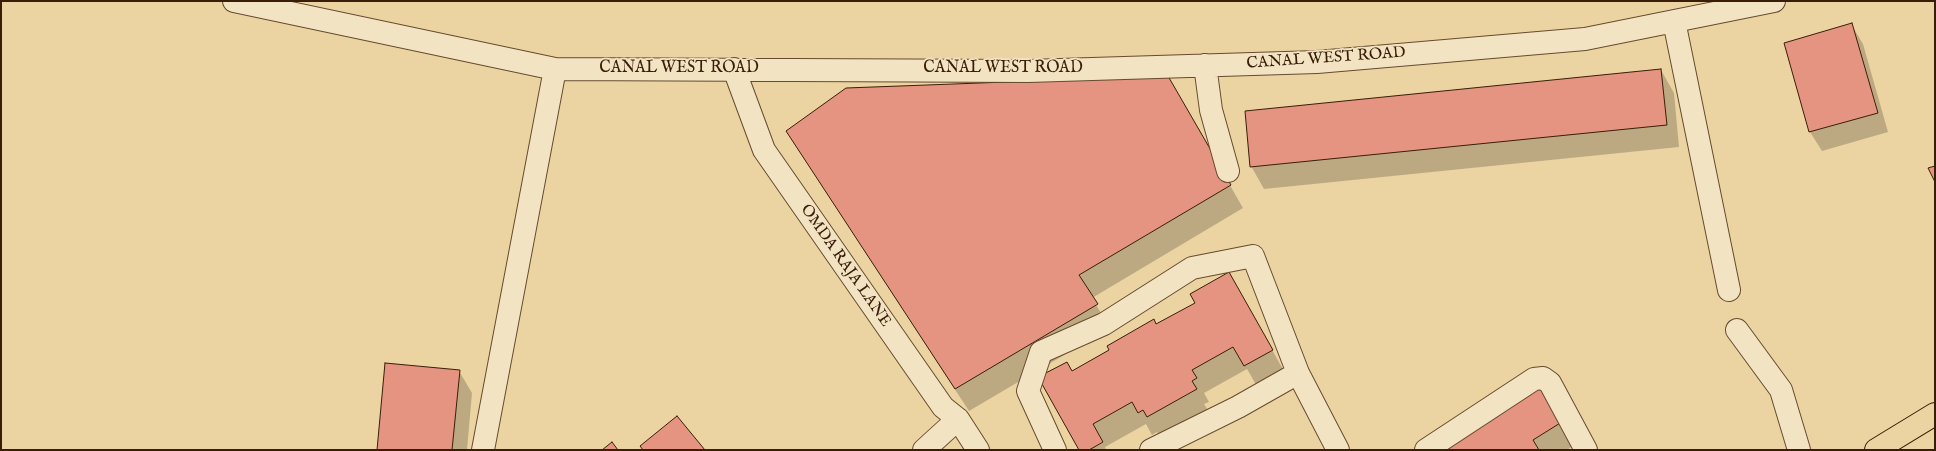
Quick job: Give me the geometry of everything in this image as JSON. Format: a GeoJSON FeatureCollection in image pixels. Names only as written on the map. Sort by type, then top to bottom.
{"type":"FeatureCollection","features":[{"type":"Feature","properties":{"kind":"main road"},"geometry":{"type":"LineString","coordinates":[[1876,450],[1935,414]]}},
{"type":"Feature","properties":{"kind":"street","name":"CANAL WEST ROAD"},"geometry":{"type":"LineString","coordinates":[[234,1],[555,69],[1028,71],[1317,62],[1585,39],[1774,1]]}},
{"type":"Feature","properties":{"kind":"street"},"geometry":{"type":"LineString","coordinates":[[1674,21],[1729,290]]}},
{"type":"Feature","properties":{"kind":"street"},"geometry":{"type":"LineString","coordinates":[[1205,65],[1211,110],[1228,171]]}},
{"type":"Feature","properties":{"kind":"street"},"geometry":{"type":"LineString","coordinates":[[483,450],[555,69]]}},
{"type":"Feature","properties":{"kind":"street","name":"OMDA RAJA LANE"},"geometry":{"type":"LineString","coordinates":[[734,69],[764,150],[943,407],[958,419],[978,450]]}},
{"type":"Feature","properties":{"kind":"street"},"geometry":{"type":"LineString","coordinates":[[1055,450],[1028,391],[1041,352],[1104,324],[1192,268],[1253,256],[1298,373],[1338,450]]}},
{"type":"Feature","properties":{"kind":"street"},"geometry":{"type":"LineString","coordinates":[[1738,330],[1781,390],[1799,450]]}},
{"type":"Feature","properties":{"kind":"street"},"geometry":{"type":"LineString","coordinates":[[1151,450],[1238,407],[1298,373]]}},
{"type":"Feature","properties":{"kind":"street"},"geometry":{"type":"LineString","coordinates":[[1426,450],[1534,379],[1543,378],[1550,383],[1586,450]]}},
{"type":"Feature","properties":{"kind":"street"},"geometry":{"type":"LineString","coordinates":[[924,450],[958,419]]}},
{"type":"Feature","properties":{"kind":"building"},"geometry":{"type":"Polygon","coordinates":[[[1852,23],[1878,113],[1809,132],[1784,43],[1852,23]]]}},
{"type":"Feature","properties":{"kind":"building"},"geometry":{"type":"Polygon","coordinates":[[[1661,69],[1667,125],[1250,167],[1245,111],[1661,69]]]}},
{"type":"Feature","properties":{"kind":"building"},"geometry":{"type":"Polygon","coordinates":[[[1168,76],[1231,185],[1079,275],[1098,304],[955,389],[786,131],[846,88],[1168,76]]]}},
{"type":"Feature","properties":{"kind":"building"},"geometry":{"type":"Polygon","coordinates":[[[1935,166],[1935,182],[1928,168],[1935,166]]]}},
{"type":"Feature","properties":{"kind":"building"},"geometry":{"type":"Polygon","coordinates":[[[1229,272],[1273,350],[1244,366],[1233,347],[1192,370],[1197,378],[1192,381],[1197,389],[1147,417],[1143,410],[1138,413],[1132,402],[1093,424],[1103,442],[1089,450],[1079,450],[1038,377],[1067,362],[1072,371],[1109,350],[1107,346],[1154,319],[1156,324],[1195,303],[1190,294],[1229,272]]]}},
{"type":"Feature","properties":{"kind":"building"},"geometry":{"type":"Polygon","coordinates":[[[385,363],[460,370],[452,450],[377,450],[385,363]]]}},
{"type":"Feature","properties":{"kind":"building"},"geometry":{"type":"Polygon","coordinates":[[[1541,382],[1565,420],[1533,440],[1539,450],[1436,450],[1541,382]]]}},
{"type":"Feature","properties":{"kind":"building"},"geometry":{"type":"Polygon","coordinates":[[[677,416],[705,450],[643,450],[640,446],[677,416]]]}},
{"type":"Feature","properties":{"kind":"building"},"geometry":{"type":"Polygon","coordinates":[[[612,442],[618,450],[602,450],[612,442]]]}}]}
